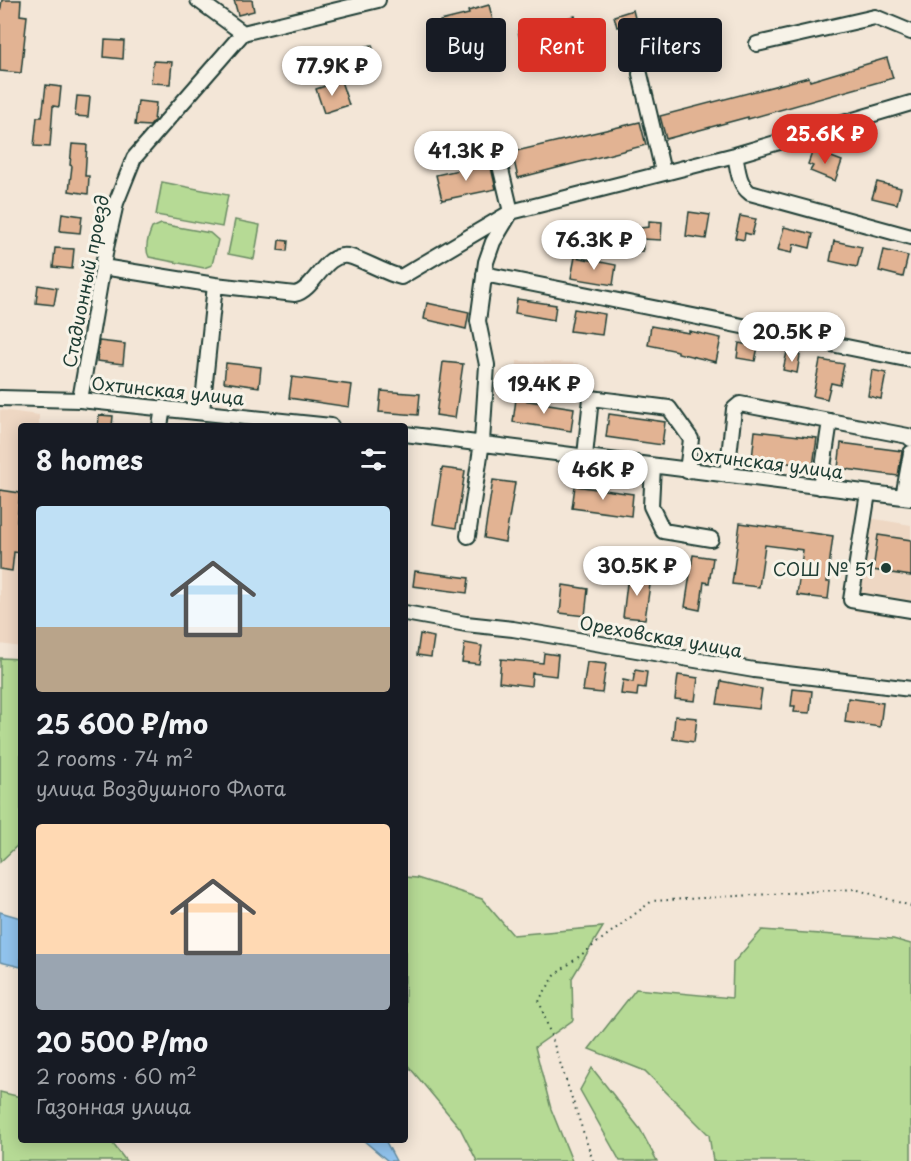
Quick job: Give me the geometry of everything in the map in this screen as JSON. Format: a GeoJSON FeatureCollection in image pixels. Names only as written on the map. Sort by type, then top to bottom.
{"type":"FeatureCollection","features":[{"type":"Feature","properties":{"kind":"street"},"geometry":{"type":"LineString","coordinates":[[198,0],[243,33],[372,1]]}},
{"type":"Feature","properties":{"kind":"street"},"geometry":{"type":"LineString","coordinates":[[757,44],[875,17],[911,32]]}},
{"type":"Feature","properties":{"kind":"street","name":"Стадионный проезд"},"geometry":{"type":"LineString","coordinates":[[80,400],[116,203],[135,158],[243,33]]}},
{"type":"Feature","properties":{"kind":"street"},"geometry":{"type":"LineString","coordinates":[[640,74],[663,172]]}},
{"type":"Feature","properties":{"kind":"street"},"geometry":{"type":"LineString","coordinates":[[103,267],[215,285],[296,294],[302,293],[327,265],[337,258],[347,256],[401,277],[511,212],[735,154],[911,103]]}},
{"type":"Feature","properties":{"kind":"street"},"geometry":{"type":"LineString","coordinates":[[735,154],[741,181],[750,193],[911,237]]}},
{"type":"Feature","properties":{"kind":"street"},"geometry":{"type":"LineString","coordinates":[[468,536],[483,442],[487,365],[478,321],[484,274],[487,256],[511,212],[498,157]]}},
{"type":"Feature","properties":{"kind":"street"},"geometry":{"type":"LineString","coordinates":[[484,274],[911,360]]}},
{"type":"Feature","properties":{"kind":"street"},"geometry":{"type":"LineString","coordinates":[[202,411],[215,285]]}},
{"type":"Feature","properties":{"kind":"street","name":"Охтинская улица"},"geometry":{"type":"LineString","coordinates":[[0,398],[80,400],[305,423]]}},
{"type":"Feature","properties":{"kind":"street"},"geometry":{"type":"LineString","coordinates":[[585,456],[591,398],[669,408],[691,439],[687,471]]}},
{"type":"Feature","properties":{"kind":"street"},"geometry":{"type":"LineString","coordinates":[[727,476],[734,409],[740,404],[908,436],[911,439]]}},
{"type":"Feature","properties":{"kind":"street"},"geometry":{"type":"LineString","coordinates":[[161,423],[164,408]]}},
{"type":"Feature","properties":{"kind":"street"},"geometry":{"type":"LineString","coordinates":[[820,487],[830,421]]}},
{"type":"Feature","properties":{"kind":"street","name":"Охтинская улица"},"geometry":{"type":"LineString","coordinates":[[408,434],[483,442],[687,471],[907,498]]}},
{"type":"Feature","properties":{"kind":"street"},"geometry":{"type":"LineString","coordinates":[[907,498],[911,453]]}},
{"type":"Feature","properties":{"kind":"street"},"geometry":{"type":"LineString","coordinates":[[653,466],[651,506],[663,531],[711,539]]}},
{"type":"Feature","properties":{"kind":"street"},"geometry":{"type":"LineString","coordinates":[[868,493],[851,600],[911,610]]}},
{"type":"Feature","properties":{"kind":"street","name":"Ореховская улица"},"geometry":{"type":"LineString","coordinates":[[408,614],[754,670],[911,689]]}},
{"type":"Feature","properties":{"kind":"path"},"geometry":{"type":"LineString","coordinates":[[592,1161],[539,1000],[556,974],[652,901],[855,889],[911,906]]}},
{"type":"Feature","properties":{"kind":"shaded area"},"geometry":{"type":"Polygon","coordinates":[[[517,361],[579,363],[579,375],[516,373],[517,361]]]}},
{"type":"Feature","properties":{"kind":"shaded area"},"geometry":{"type":"Polygon","coordinates":[[[0,410],[39,415],[39,423],[18,423],[18,647],[0,644],[0,410]]]}},
{"type":"Feature","properties":{"kind":"shaded area","name":"СОШ № 51"},"geometry":{"type":"Polygon","coordinates":[[[869,518],[911,525],[911,619],[855,611],[869,518]]]}},
{"type":"Feature","properties":{"kind":"green space"},"geometry":{"type":"Polygon","coordinates":[[[162,182],[228,195],[222,227],[156,215],[162,182]]]}},
{"type":"Feature","properties":{"kind":"green space"},"geometry":{"type":"Polygon","coordinates":[[[235,220],[260,225],[254,259],[228,254],[235,220]]]}},
{"type":"Feature","properties":{"kind":"green space"},"geometry":{"type":"Polygon","coordinates":[[[161,224],[210,233],[218,240],[212,265],[204,268],[149,257],[147,246],[149,235],[152,228],[161,224]]]}},
{"type":"Feature","properties":{"kind":"green space"},"geometry":{"type":"Polygon","coordinates":[[[0,658],[18,659],[18,845],[0,862],[0,658]]]}},
{"type":"Feature","properties":{"kind":"green space"},"geometry":{"type":"Polygon","coordinates":[[[408,877],[417,878],[482,899],[513,935],[603,927],[572,978],[573,1020],[535,1047],[551,1109],[572,1161],[477,1161],[460,1128],[408,1066],[408,877]]]}},
{"type":"Feature","properties":{"kind":"green space"},"geometry":{"type":"Polygon","coordinates":[[[762,930],[893,939],[911,944],[911,1161],[713,1161],[709,1135],[645,1071],[589,1049],[636,989],[732,998],[733,963],[762,930]]]}},
{"type":"Feature","properties":{"kind":"green space"},"geometry":{"type":"Polygon","coordinates":[[[592,1068],[640,1129],[657,1161],[620,1161],[580,1090],[592,1068]]]}},
{"type":"Feature","properties":{"kind":"green space"},"geometry":{"type":"Polygon","coordinates":[[[0,1092],[18,1096],[18,1143],[112,1143],[126,1161],[0,1161],[0,1092]]]}},
{"type":"Feature","properties":{"kind":"water"},"geometry":{"type":"Polygon","coordinates":[[[0,912],[18,917],[18,966],[0,962],[0,912]]]}},
{"type":"Feature","properties":{"kind":"water"},"geometry":{"type":"Polygon","coordinates":[[[367,1143],[387,1143],[396,1161],[388,1161],[367,1143]]]}},
{"type":"Feature","properties":{"kind":"building"},"geometry":{"type":"Polygon","coordinates":[[[2,0],[21,0],[20,15],[27,16],[21,73],[0,71],[2,0]]]}},
{"type":"Feature","properties":{"kind":"building"},"geometry":{"type":"Polygon","coordinates":[[[234,0],[252,0],[254,11],[238,15],[234,0]]]}},
{"type":"Feature","properties":{"kind":"building"},"geometry":{"type":"Polygon","coordinates":[[[489,5],[492,18],[452,18],[469,14],[468,11],[489,5]]]}},
{"type":"Feature","properties":{"kind":"building"},"geometry":{"type":"Polygon","coordinates":[[[633,10],[635,18],[618,18],[617,27],[614,16],[633,10]]]}},
{"type":"Feature","properties":{"kind":"building"},"geometry":{"type":"Polygon","coordinates":[[[105,40],[124,41],[123,59],[104,57],[105,40]]]}},
{"type":"Feature","properties":{"kind":"building"},"geometry":{"type":"Polygon","coordinates":[[[372,45],[378,68],[359,73],[358,66],[352,67],[350,57],[355,56],[354,49],[372,45]]]}},
{"type":"Feature","properties":{"kind":"building"},"geometry":{"type":"Polygon","coordinates":[[[307,51],[313,69],[290,76],[284,59],[307,51]]]}},
{"type":"Feature","properties":{"kind":"building"},"geometry":{"type":"Polygon","coordinates":[[[887,58],[893,78],[748,119],[748,117],[666,139],[660,116],[809,77],[810,81],[887,58]]]}},
{"type":"Feature","properties":{"kind":"building"},"geometry":{"type":"Polygon","coordinates":[[[153,61],[172,62],[170,84],[151,83],[153,61]]]}},
{"type":"Feature","properties":{"kind":"building"},"geometry":{"type":"Polygon","coordinates":[[[341,81],[349,105],[324,113],[316,89],[341,81]]]}},
{"type":"Feature","properties":{"kind":"building"},"geometry":{"type":"Polygon","coordinates":[[[46,85],[61,87],[59,107],[53,106],[50,147],[34,146],[37,117],[42,117],[46,85]]]}},
{"type":"Feature","properties":{"kind":"building"},"geometry":{"type":"Polygon","coordinates":[[[77,96],[90,97],[88,117],[75,116],[77,96]]]}},
{"type":"Feature","properties":{"kind":"building"},"geometry":{"type":"Polygon","coordinates":[[[138,101],[156,103],[154,121],[150,126],[135,125],[138,101]]]}},
{"type":"Feature","properties":{"kind":"building"},"geometry":{"type":"Polygon","coordinates":[[[640,122],[646,145],[518,178],[512,152],[640,122]]]}},
{"type":"Feature","properties":{"kind":"building"},"geometry":{"type":"Polygon","coordinates":[[[72,144],[87,145],[85,176],[89,176],[88,194],[69,191],[72,144]]]}},
{"type":"Feature","properties":{"kind":"building"},"geometry":{"type":"Polygon","coordinates":[[[813,150],[842,161],[835,181],[810,171],[813,166],[808,164],[813,150]]]}},
{"type":"Feature","properties":{"kind":"building"},"geometry":{"type":"Polygon","coordinates":[[[490,163],[496,189],[442,200],[436,175],[490,163]]]}},
{"type":"Feature","properties":{"kind":"building"},"geometry":{"type":"Polygon","coordinates":[[[877,182],[901,188],[897,204],[872,198],[877,182]]]}},
{"type":"Feature","properties":{"kind":"building"},"geometry":{"type":"Polygon","coordinates":[[[689,212],[710,215],[706,239],[686,236],[689,212]]]}},
{"type":"Feature","properties":{"kind":"building"},"geometry":{"type":"Polygon","coordinates":[[[62,213],[82,216],[80,233],[60,231],[62,213]]]}},
{"type":"Feature","properties":{"kind":"building"},"geometry":{"type":"Polygon","coordinates":[[[740,216],[756,219],[752,235],[745,233],[744,240],[735,238],[740,216]]]}},
{"type":"Feature","properties":{"kind":"building"},"geometry":{"type":"Polygon","coordinates":[[[649,221],[662,222],[661,240],[642,239],[643,251],[624,252],[622,230],[649,227],[649,221]]]}},
{"type":"Feature","properties":{"kind":"building"},"geometry":{"type":"Polygon","coordinates":[[[784,227],[813,234],[810,248],[794,244],[792,253],[778,250],[784,227]]]}},
{"type":"Feature","properties":{"kind":"building"},"geometry":{"type":"Polygon","coordinates":[[[279,240],[288,241],[287,251],[278,250],[279,240]]]}},
{"type":"Feature","properties":{"kind":"building"},"geometry":{"type":"Polygon","coordinates":[[[834,241],[862,247],[857,267],[830,261],[834,241]]]}},
{"type":"Feature","properties":{"kind":"building"},"geometry":{"type":"Polygon","coordinates":[[[55,248],[74,249],[72,269],[53,267],[55,248]]]}},
{"type":"Feature","properties":{"kind":"building"},"geometry":{"type":"Polygon","coordinates":[[[884,250],[908,256],[903,277],[879,271],[884,250]]]}},
{"type":"Feature","properties":{"kind":"building"},"geometry":{"type":"Polygon","coordinates":[[[575,257],[616,265],[613,285],[571,278],[575,257]]]}},
{"type":"Feature","properties":{"kind":"building"},"geometry":{"type":"Polygon","coordinates":[[[38,285],[57,288],[54,305],[36,303],[38,285]]]}},
{"type":"Feature","properties":{"kind":"building"},"geometry":{"type":"Polygon","coordinates":[[[517,299],[556,305],[554,320],[515,313],[517,299]]]}},
{"type":"Feature","properties":{"kind":"building"},"geometry":{"type":"Polygon","coordinates":[[[427,303],[469,312],[466,329],[424,319],[427,303]]]}},
{"type":"Feature","properties":{"kind":"building"},"geometry":{"type":"Polygon","coordinates":[[[574,309],[605,314],[602,335],[570,331],[574,309]]]}},
{"type":"Feature","properties":{"kind":"building"},"geometry":{"type":"Polygon","coordinates":[[[651,326],[721,338],[716,362],[648,345],[651,326]]]}},
{"type":"Feature","properties":{"kind":"building"},"geometry":{"type":"Polygon","coordinates":[[[99,341],[125,344],[123,364],[97,361],[99,341]]]}},
{"type":"Feature","properties":{"kind":"building"},"geometry":{"type":"Polygon","coordinates":[[[739,343],[758,347],[755,361],[737,358],[739,343]]]}},
{"type":"Feature","properties":{"kind":"building"},"geometry":{"type":"Polygon","coordinates":[[[787,352],[800,355],[797,373],[783,370],[787,352]]]}},
{"type":"Feature","properties":{"kind":"building"},"geometry":{"type":"Polygon","coordinates":[[[820,360],[844,364],[840,385],[831,383],[827,399],[813,396],[820,360]]]}},
{"type":"Feature","properties":{"kind":"building"},"geometry":{"type":"Polygon","coordinates":[[[443,362],[463,364],[455,418],[436,415],[443,362]]]}},
{"type":"Feature","properties":{"kind":"building"},"geometry":{"type":"Polygon","coordinates":[[[226,363],[261,367],[259,387],[224,382],[226,363]]]}},
{"type":"Feature","properties":{"kind":"building"},"geometry":{"type":"Polygon","coordinates":[[[872,370],[886,373],[881,399],[868,396],[872,370]]]}},
{"type":"Feature","properties":{"kind":"building"},"geometry":{"type":"Polygon","coordinates":[[[292,377],[352,385],[349,407],[289,398],[292,377]]]}},
{"type":"Feature","properties":{"kind":"building"},"geometry":{"type":"Polygon","coordinates":[[[381,391],[420,394],[418,415],[379,412],[381,391]]]}},
{"type":"Feature","properties":{"kind":"building"},"geometry":{"type":"Polygon","coordinates":[[[516,399],[574,408],[571,431],[513,422],[516,399]]]}},
{"type":"Feature","properties":{"kind":"building"},"geometry":{"type":"Polygon","coordinates":[[[609,414],[665,422],[662,445],[606,437],[609,414]]]}},
{"type":"Feature","properties":{"kind":"building"},"geometry":{"type":"Polygon","coordinates":[[[99,415],[113,416],[112,423],[98,423],[99,415]]]}},
{"type":"Feature","properties":{"kind":"building"},"geometry":{"type":"Polygon","coordinates":[[[755,431],[817,438],[813,466],[752,459],[755,431]]]}},
{"type":"Feature","properties":{"kind":"building"},"geometry":{"type":"Polygon","coordinates":[[[841,443],[902,451],[898,476],[838,468],[841,443]]]}},
{"type":"Feature","properties":{"kind":"building"},"geometry":{"type":"Polygon","coordinates":[[[442,468],[465,471],[456,528],[433,524],[442,468]]]}},
{"type":"Feature","properties":{"kind":"building"},"geometry":{"type":"Polygon","coordinates":[[[493,480],[515,483],[505,542],[484,538],[493,480]]]}},
{"type":"Feature","properties":{"kind":"building"},"geometry":{"type":"Polygon","coordinates":[[[575,486],[633,494],[631,516],[572,508],[575,486]]]}},
{"type":"Feature","properties":{"kind":"building"},"geometry":{"type":"Polygon","coordinates":[[[0,490],[18,493],[18,553],[14,552],[12,571],[0,569],[0,490]]]}},
{"type":"Feature","properties":{"kind":"building"},"geometry":{"type":"Polygon","coordinates":[[[740,523],[833,536],[827,582],[830,582],[828,599],[797,595],[803,550],[765,545],[759,587],[732,584],[740,523]]]}},
{"type":"Feature","properties":{"kind":"building"},"geometry":{"type":"Polygon","coordinates":[[[878,535],[911,540],[911,576],[873,570],[878,535]]]}},
{"type":"Feature","properties":{"kind":"building"},"geometry":{"type":"Polygon","coordinates":[[[693,555],[713,558],[709,583],[704,582],[700,610],[685,607],[693,555]]]}},
{"type":"Feature","properties":{"kind":"building"},"geometry":{"type":"Polygon","coordinates":[[[415,571],[469,578],[467,593],[413,586],[415,571]]]}},
{"type":"Feature","properties":{"kind":"building"},"geometry":{"type":"Polygon","coordinates":[[[628,575],[651,578],[645,619],[623,617],[628,575]]]}},
{"type":"Feature","properties":{"kind":"building"},"geometry":{"type":"Polygon","coordinates":[[[563,585],[588,589],[585,616],[560,613],[563,585]]]}},
{"type":"Feature","properties":{"kind":"building"},"geometry":{"type":"Polygon","coordinates":[[[420,634],[434,637],[431,657],[417,655],[420,634]]]}},
{"type":"Feature","properties":{"kind":"building"},"geometry":{"type":"Polygon","coordinates":[[[465,643],[482,646],[479,664],[462,662],[465,643]]]}},
{"type":"Feature","properties":{"kind":"building"},"geometry":{"type":"Polygon","coordinates":[[[544,653],[558,655],[556,676],[532,673],[531,686],[499,682],[501,659],[543,663],[544,653]]]}},
{"type":"Feature","properties":{"kind":"building"},"geometry":{"type":"Polygon","coordinates":[[[587,662],[606,664],[602,693],[583,691],[587,662]]]}},
{"type":"Feature","properties":{"kind":"building"},"geometry":{"type":"Polygon","coordinates":[[[635,670],[647,672],[645,688],[638,687],[637,696],[621,694],[623,680],[633,682],[635,670]]]}},
{"type":"Feature","properties":{"kind":"building"},"geometry":{"type":"Polygon","coordinates":[[[678,675],[698,678],[695,701],[675,699],[678,675]]]}},
{"type":"Feature","properties":{"kind":"building"},"geometry":{"type":"Polygon","coordinates":[[[721,681],[762,689],[759,709],[717,704],[721,681]]]}},
{"type":"Feature","properties":{"kind":"building"},"geometry":{"type":"Polygon","coordinates":[[[793,689],[812,691],[810,713],[794,712],[795,706],[791,706],[793,689]]]}},
{"type":"Feature","properties":{"kind":"building"},"geometry":{"type":"Polygon","coordinates":[[[848,698],[883,703],[880,727],[845,722],[848,698]]]}},
{"type":"Feature","properties":{"kind":"building"},"geometry":{"type":"Polygon","coordinates":[[[675,716],[697,718],[694,742],[673,739],[675,716]]]}},
{"type":"Feature","properties":{"kind":"place","name":"СОШ № 51"},"geometry":{"type":"Point","coordinates":[886,568]}}]}
